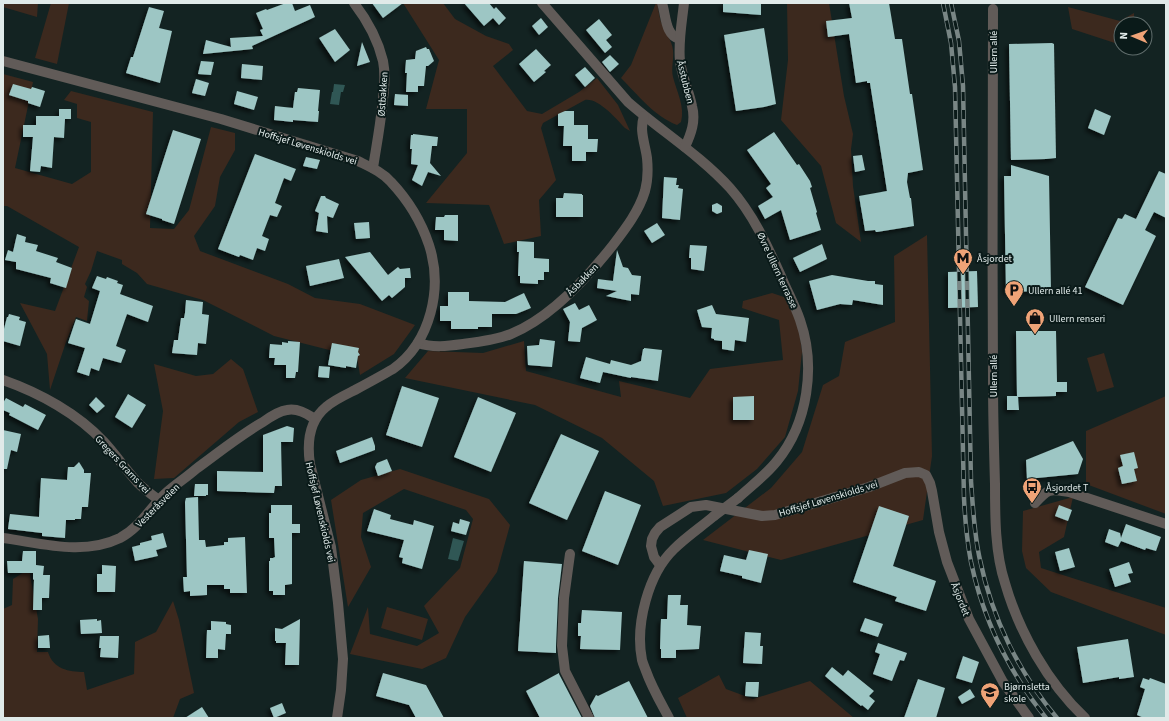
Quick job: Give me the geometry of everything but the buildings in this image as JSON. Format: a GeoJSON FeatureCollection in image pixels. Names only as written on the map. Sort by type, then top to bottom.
{"type":"FeatureCollection","features":[{"type":"Feature","properties":{"kind":"street","name":"Østbakken"},"geometry":{"type":"LineString","coordinates":[[354,3],[366,21],[376,41],[381,52],[384,68],[384,89],[373,168]]}},
{"type":"Feature","properties":{"kind":"street","name":"Øvre Ullern terrasse"},"geometry":{"type":"LineString","coordinates":[[542,3],[624,97],[644,116],[685,147],[715,173],[741,202],[766,243],[800,320],[807,349],[807,388],[802,410],[795,431],[778,461],[738,498],[674,549],[660,565]]}},
{"type":"Feature","properties":{"kind":"street"},"geometry":{"type":"LineString","coordinates":[[662,3],[670,31],[675,38],[680,39]]}},
{"type":"Feature","properties":{"kind":"street","name":"Åsstubben"},"geometry":{"type":"LineString","coordinates":[[684,3],[680,39],[681,70],[693,113],[691,132],[685,147]]}},
{"type":"Feature","properties":{"kind":"street","name":"Ullern allé"},"geometry":{"type":"LineString","coordinates":[[993,9],[993,416],[995,516],[998,547],[1004,582],[1030,644],[1048,674],[1072,706],[1085,718]]}},
{"type":"Feature","properties":{"kind":"street","name":"Hoffsjef Løvenskiolds vei"},"geometry":{"type":"LineString","coordinates":[[3,61],[221,119],[358,161],[373,168],[390,181],[412,208],[418,219],[429,246],[433,268],[434,292],[428,324],[418,343],[402,363],[326,407],[316,419],[308,442],[310,464],[331,547],[338,603],[343,659],[337,718]]}},
{"type":"Feature","properties":{"kind":"street","name":"Åsbakken"},"geometry":{"type":"LineString","coordinates":[[418,343],[430,346],[450,346],[480,342],[510,335],[534,322],[564,299],[577,286],[603,258],[632,219],[646,189],[646,157],[642,131],[644,116]]}},
{"type":"Feature","properties":{"kind":"street","name":"Gregers Grams vei"},"geometry":{"type":"LineString","coordinates":[[3,380],[30,391],[64,410],[81,422],[104,442],[138,483],[159,500]]}},
{"type":"Feature","properties":{"kind":"street","name":"Vesteråsveien"},"geometry":{"type":"LineString","coordinates":[[3,538],[75,547],[100,544],[120,538],[145,518],[167,492],[236,439],[270,417],[287,410],[295,410],[308,414],[316,419]]}},
{"type":"Feature","properties":{"kind":"street","name":"Hoffsjef Løvenskiolds vei"},"geometry":{"type":"LineString","coordinates":[[660,565],[654,557],[652,546],[652,539],[655,533],[660,526],[691,507],[706,505],[755,515],[775,515],[869,487],[905,473],[919,472]]}},
{"type":"Feature","properties":{"kind":"street","name":"Åsjordet"},"geometry":{"type":"LineString","coordinates":[[919,472],[926,475],[930,483],[939,532],[947,562],[969,619],[1003,682],[1029,718]]}},
{"type":"Feature","properties":{"kind":"street"},"geometry":{"type":"LineString","coordinates":[[1035,503],[1044,494],[1052,490],[1069,492],[1166,524]]}},
{"type":"Feature","properties":{"kind":"street"},"geometry":{"type":"LineString","coordinates":[[570,554],[564,598],[562,646],[565,671],[589,718]]}},
{"type":"Feature","properties":{"kind":"street"},"geometry":{"type":"LineString","coordinates":[[660,565],[643,607],[640,628],[641,645],[642,660],[649,679],[669,718]]}},
{"type":"Feature","properties":{"kind":"shaded area"},"geometry":{"type":"Polygon","coordinates":[[[3,3],[38,3],[37,17],[3,7],[3,3]]]}},
{"type":"Feature","properties":{"kind":"shaded area"},"geometry":{"type":"Polygon","coordinates":[[[51,3],[69,3],[57,64],[35,58],[51,3]]]}},
{"type":"Feature","properties":{"kind":"shaded area"},"geometry":{"type":"Polygon","coordinates":[[[403,3],[443,3],[455,19],[486,36],[509,44],[513,50],[493,66],[527,111],[542,114],[579,92],[597,78],[618,105],[630,131],[596,102],[590,100],[585,100],[543,123],[541,128],[556,180],[539,200],[541,236],[504,244],[489,205],[426,203],[467,153],[467,109],[426,109],[439,60],[403,3]]]}},
{"type":"Feature","properties":{"kind":"shaded area"},"geometry":{"type":"Polygon","coordinates":[[[656,3],[661,22],[673,50],[672,74],[682,110],[681,122],[677,125],[654,111],[621,78],[631,65],[656,3]]]}},
{"type":"Feature","properties":{"kind":"shaded area"},"geometry":{"type":"Polygon","coordinates":[[[787,3],[829,3],[844,96],[853,134],[851,149],[853,186],[861,242],[836,223],[821,166],[781,120],[788,60],[787,3]]]}},
{"type":"Feature","properties":{"kind":"shaded area"},"geometry":{"type":"Polygon","coordinates":[[[1068,7],[1113,19],[1113,42],[1072,29],[1068,7]]]}},
{"type":"Feature","properties":{"kind":"shaded area"},"geometry":{"type":"Polygon","coordinates":[[[3,74],[33,82],[15,168],[72,184],[91,172],[91,122],[77,118],[77,104],[64,100],[71,91],[153,112],[150,228],[174,229],[189,210],[211,127],[235,133],[235,150],[220,177],[215,206],[194,236],[200,251],[288,284],[315,298],[360,304],[415,325],[394,354],[360,375],[357,357],[274,336],[203,300],[147,284],[137,273],[122,264],[122,260],[97,251],[85,284],[87,287],[84,297],[89,301],[87,321],[76,317],[50,390],[47,354],[20,303],[55,311],[79,247],[7,206],[3,206],[3,74]]]}},
{"type":"Feature","properties":{"kind":"shaded area"},"geometry":{"type":"Polygon","coordinates":[[[927,235],[932,456],[923,520],[781,560],[703,540],[771,488],[802,452],[823,385],[839,376],[845,342],[895,322],[894,256],[927,235]]]}},
{"type":"Feature","properties":{"kind":"shaded area"},"geometry":{"type":"Polygon","coordinates":[[[772,293],[784,297],[798,322],[802,352],[798,391],[785,437],[757,469],[726,493],[663,506],[654,481],[602,438],[535,405],[405,378],[428,351],[483,353],[524,341],[526,371],[621,397],[619,381],[690,398],[710,369],[783,360],[779,320],[742,308],[743,301],[772,293]]]}},
{"type":"Feature","properties":{"kind":"shaded area"},"geometry":{"type":"Polygon","coordinates":[[[1104,353],[1114,387],[1097,392],[1087,358],[1104,353]]]}},
{"type":"Feature","properties":{"kind":"shaded area"},"geometry":{"type":"Polygon","coordinates":[[[231,359],[243,369],[258,412],[239,422],[174,478],[154,479],[163,411],[154,364],[196,376],[213,374],[231,359]]]}},
{"type":"Feature","properties":{"kind":"shaded area"},"geometry":{"type":"Polygon","coordinates":[[[1166,396],[1166,514],[1086,484],[1086,431],[1166,396]]]}},
{"type":"Feature","properties":{"kind":"shaded area"},"geometry":{"type":"Polygon","coordinates":[[[400,469],[489,499],[510,525],[497,572],[465,617],[446,658],[422,669],[350,654],[368,607],[370,634],[417,646],[439,633],[424,606],[460,568],[473,519],[466,510],[404,489],[363,513],[361,537],[371,567],[348,607],[331,500],[361,480],[400,469]]]}},
{"type":"Feature","properties":{"kind":"shaded area"},"geometry":{"type":"Polygon","coordinates":[[[1073,497],[1064,537],[1039,552],[1041,568],[1166,608],[1166,635],[1051,592],[1026,568],[1022,551],[1023,511],[1073,497]]]}},
{"type":"Feature","properties":{"kind":"shaded area"},"geometry":{"type":"Polygon","coordinates":[[[29,569],[38,619],[37,652],[48,652],[50,658],[62,668],[84,672],[87,690],[134,674],[135,642],[156,632],[173,601],[179,620],[194,693],[180,699],[173,718],[3,718],[3,609],[12,605],[13,579],[29,569]]]}},
{"type":"Feature","properties":{"kind":"shaded area"},"geometry":{"type":"Polygon","coordinates":[[[387,607],[428,619],[422,640],[381,628],[387,607]]]}},
{"type":"Feature","properties":{"kind":"shaded area"},"geometry":{"type":"Polygon","coordinates":[[[719,675],[726,689],[753,699],[810,681],[854,718],[687,718],[678,698],[719,675]]]}},
{"type":"Feature","properties":{"kind":"water"},"geometry":{"type":"Polygon","coordinates":[[[334,84],[345,85],[343,92],[341,92],[339,105],[330,104],[334,84]]]}},
{"type":"Feature","properties":{"kind":"water"},"geometry":{"type":"Polygon","coordinates":[[[453,538],[464,541],[458,561],[448,559],[453,538]]]}},
{"type":"Feature","properties":{"kind":"railway"},"geometry":{"type":"LineString","coordinates":[[943,3],[951,43],[955,87],[964,498],[968,546],[976,583],[990,624],[999,644],[1020,682],[1046,718]]}},
{"type":"Feature","properties":{"kind":"railway"},"geometry":{"type":"LineString","coordinates":[[951,3],[959,41],[963,86],[971,481],[976,540],[985,582],[1009,644],[1019,664],[1043,701],[1057,718]]}},
{"type":"Feature","properties":{"kind":"place","name":"Åsjordet"},"geometry":{"type":"Point","coordinates":[963,275]}},
{"type":"Feature","properties":{"kind":"place","name":"Ullern allé 41"},"geometry":{"type":"Point","coordinates":[1014,307]}},
{"type":"Feature","properties":{"kind":"place","name":"Ullern renseri"},"geometry":{"type":"Point","coordinates":[1035,335]}},
{"type":"Feature","properties":{"kind":"place","name":"Åsjordet T"},"geometry":{"type":"Point","coordinates":[1032,504]}},
{"type":"Feature","properties":{"kind":"place","name":"Bjørnsletta skole"},"geometry":{"type":"Point","coordinates":[990,709]}}]}
